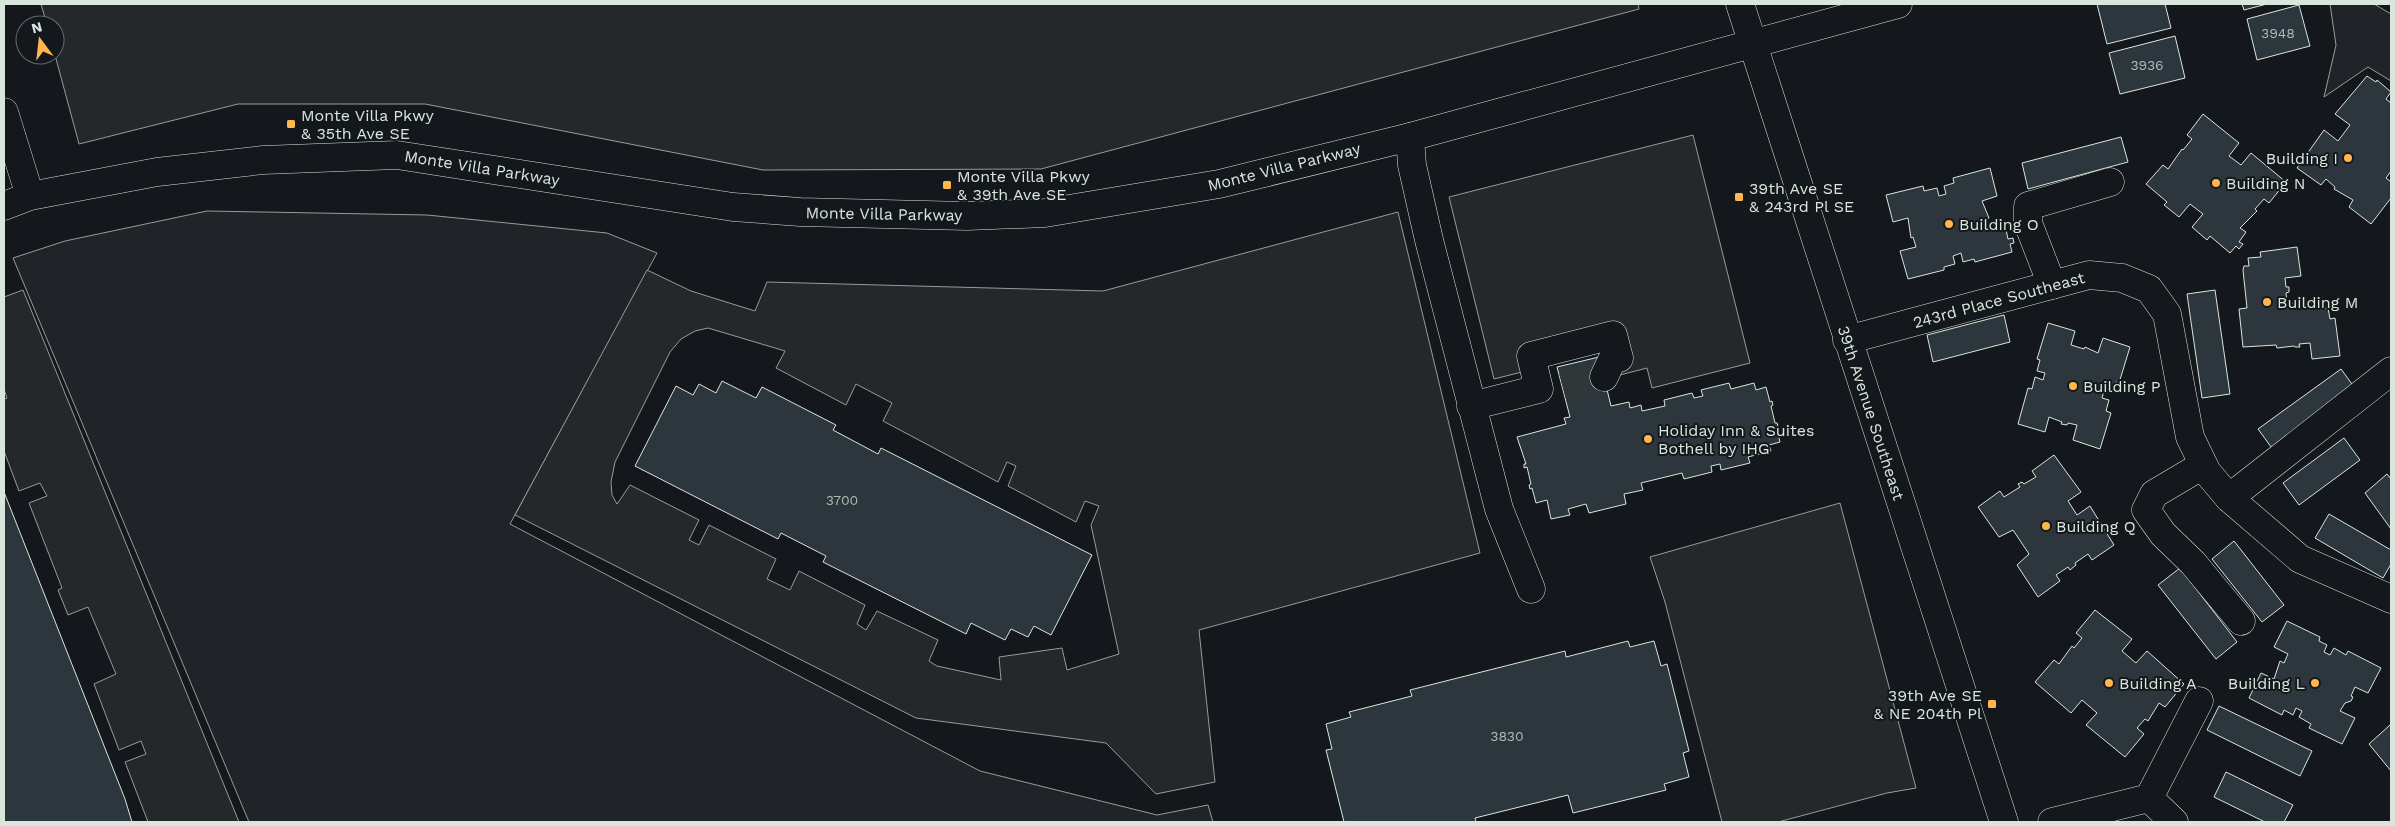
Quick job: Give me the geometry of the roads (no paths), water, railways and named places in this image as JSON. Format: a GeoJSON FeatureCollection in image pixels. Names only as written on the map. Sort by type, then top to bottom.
{"type":"FeatureCollection","features":[{"type":"Feature","properties":{"kind":"street","name":"39th Avenue Southeast"},"geometry":{"type":"LineString","coordinates":[[1740,4],[2004,822]]}},
{"type":"Feature","properties":{"kind":"street","name":"Monte Villa Parkway"},"geometry":{"type":"LineString","coordinates":[[4,206],[30,196],[177,170],[263,160],[397,155],[733,207],[800,212],[967,216],[1045,213],[1219,184],[1410,137],[1898,4]]}},
{"type":"Feature","properties":{"kind":"street"},"geometry":{"type":"LineString","coordinates":[[4,112],[30,196]]}},
{"type":"Feature","properties":{"kind":"street"},"geometry":{"type":"LineString","coordinates":[[1410,137],[1412,165],[1471,406],[1499,509],[1531,589]]}},
{"type":"Feature","properties":{"kind":"street"},"geometry":{"type":"LineString","coordinates":[[2052,285],[2028,223],[2028,206],[2110,182]]}},
{"type":"Feature","properties":{"kind":"street","name":"243rd Place Southeast"},"geometry":{"type":"LineString","coordinates":[[1847,340],[2088,275],[2122,278],[2149,289],[2166,314],[2190,437],[2203,465],[2229,498],[2300,559],[2391,599]]}},
{"type":"Feature","properties":{"kind":"street"},"geometry":{"type":"LineString","coordinates":[[1471,406],[1551,389],[1531,356],[1613,335],[1618,358],[1612,360],[1604,377]]}},
{"type":"Feature","properties":{"kind":"street"},"geometry":{"type":"LineString","coordinates":[[2229,498],[2391,371]]}},
{"type":"Feature","properties":{"kind":"street"},"geometry":{"type":"LineString","coordinates":[[2203,465],[2154,494],[2146,510],[2162,534],[2193,563],[2241,621]]}},
{"type":"Feature","properties":{"kind":"street"},"geometry":{"type":"LineString","coordinates":[[2052,822],[2149,798],[2199,701]]}},
{"type":"Feature","properties":{"kind":"street"},"geometry":{"type":"LineString","coordinates":[[2149,798],[2174,822]]}},
{"type":"Feature","properties":{"kind":"tunnel"},"geometry":{"type":"LineString","coordinates":[[1563,388],[1604,377]]}},
{"type":"Feature","properties":{"kind":"place","name":"Monte Villa Pkwy & 35th Ave SE"},"geometry":{"type":"Point","coordinates":[291,124]}},
{"type":"Feature","properties":{"kind":"place","name":"Building I"},"geometry":{"type":"Point","coordinates":[2348,158]}},
{"type":"Feature","properties":{"kind":"place","name":"Building N"},"geometry":{"type":"Point","coordinates":[2216,183]}},
{"type":"Feature","properties":{"kind":"place","name":"Monte Villa Pkwy & 39th Ave SE"},"geometry":{"type":"Point","coordinates":[947,185]}},
{"type":"Feature","properties":{"kind":"place","name":"39th Ave SE & 243rd Pl SE"},"geometry":{"type":"Point","coordinates":[1739,197]}},
{"type":"Feature","properties":{"kind":"place","name":"Building O"},"geometry":{"type":"Point","coordinates":[1949,224]}},
{"type":"Feature","properties":{"kind":"place","name":"Building M"},"geometry":{"type":"Point","coordinates":[2267,302]}},
{"type":"Feature","properties":{"kind":"place","name":"Building P"},"geometry":{"type":"Point","coordinates":[2073,386]}},
{"type":"Feature","properties":{"kind":"place","name":"Holiday Inn & Suites Bothell by IHG"},"geometry":{"type":"Point","coordinates":[1648,439]}},
{"type":"Feature","properties":{"kind":"place","name":"Building Q"},"geometry":{"type":"Point","coordinates":[2046,526]}},
{"type":"Feature","properties":{"kind":"place","name":"Building A"},"geometry":{"type":"Point","coordinates":[2109,683]}},
{"type":"Feature","properties":{"kind":"place","name":"Building L"},"geometry":{"type":"Point","coordinates":[2315,683]}},
{"type":"Feature","properties":{"kind":"place","name":"39th Ave SE & NE 204th Pl"},"geometry":{"type":"Point","coordinates":[1992,704]}}]}
